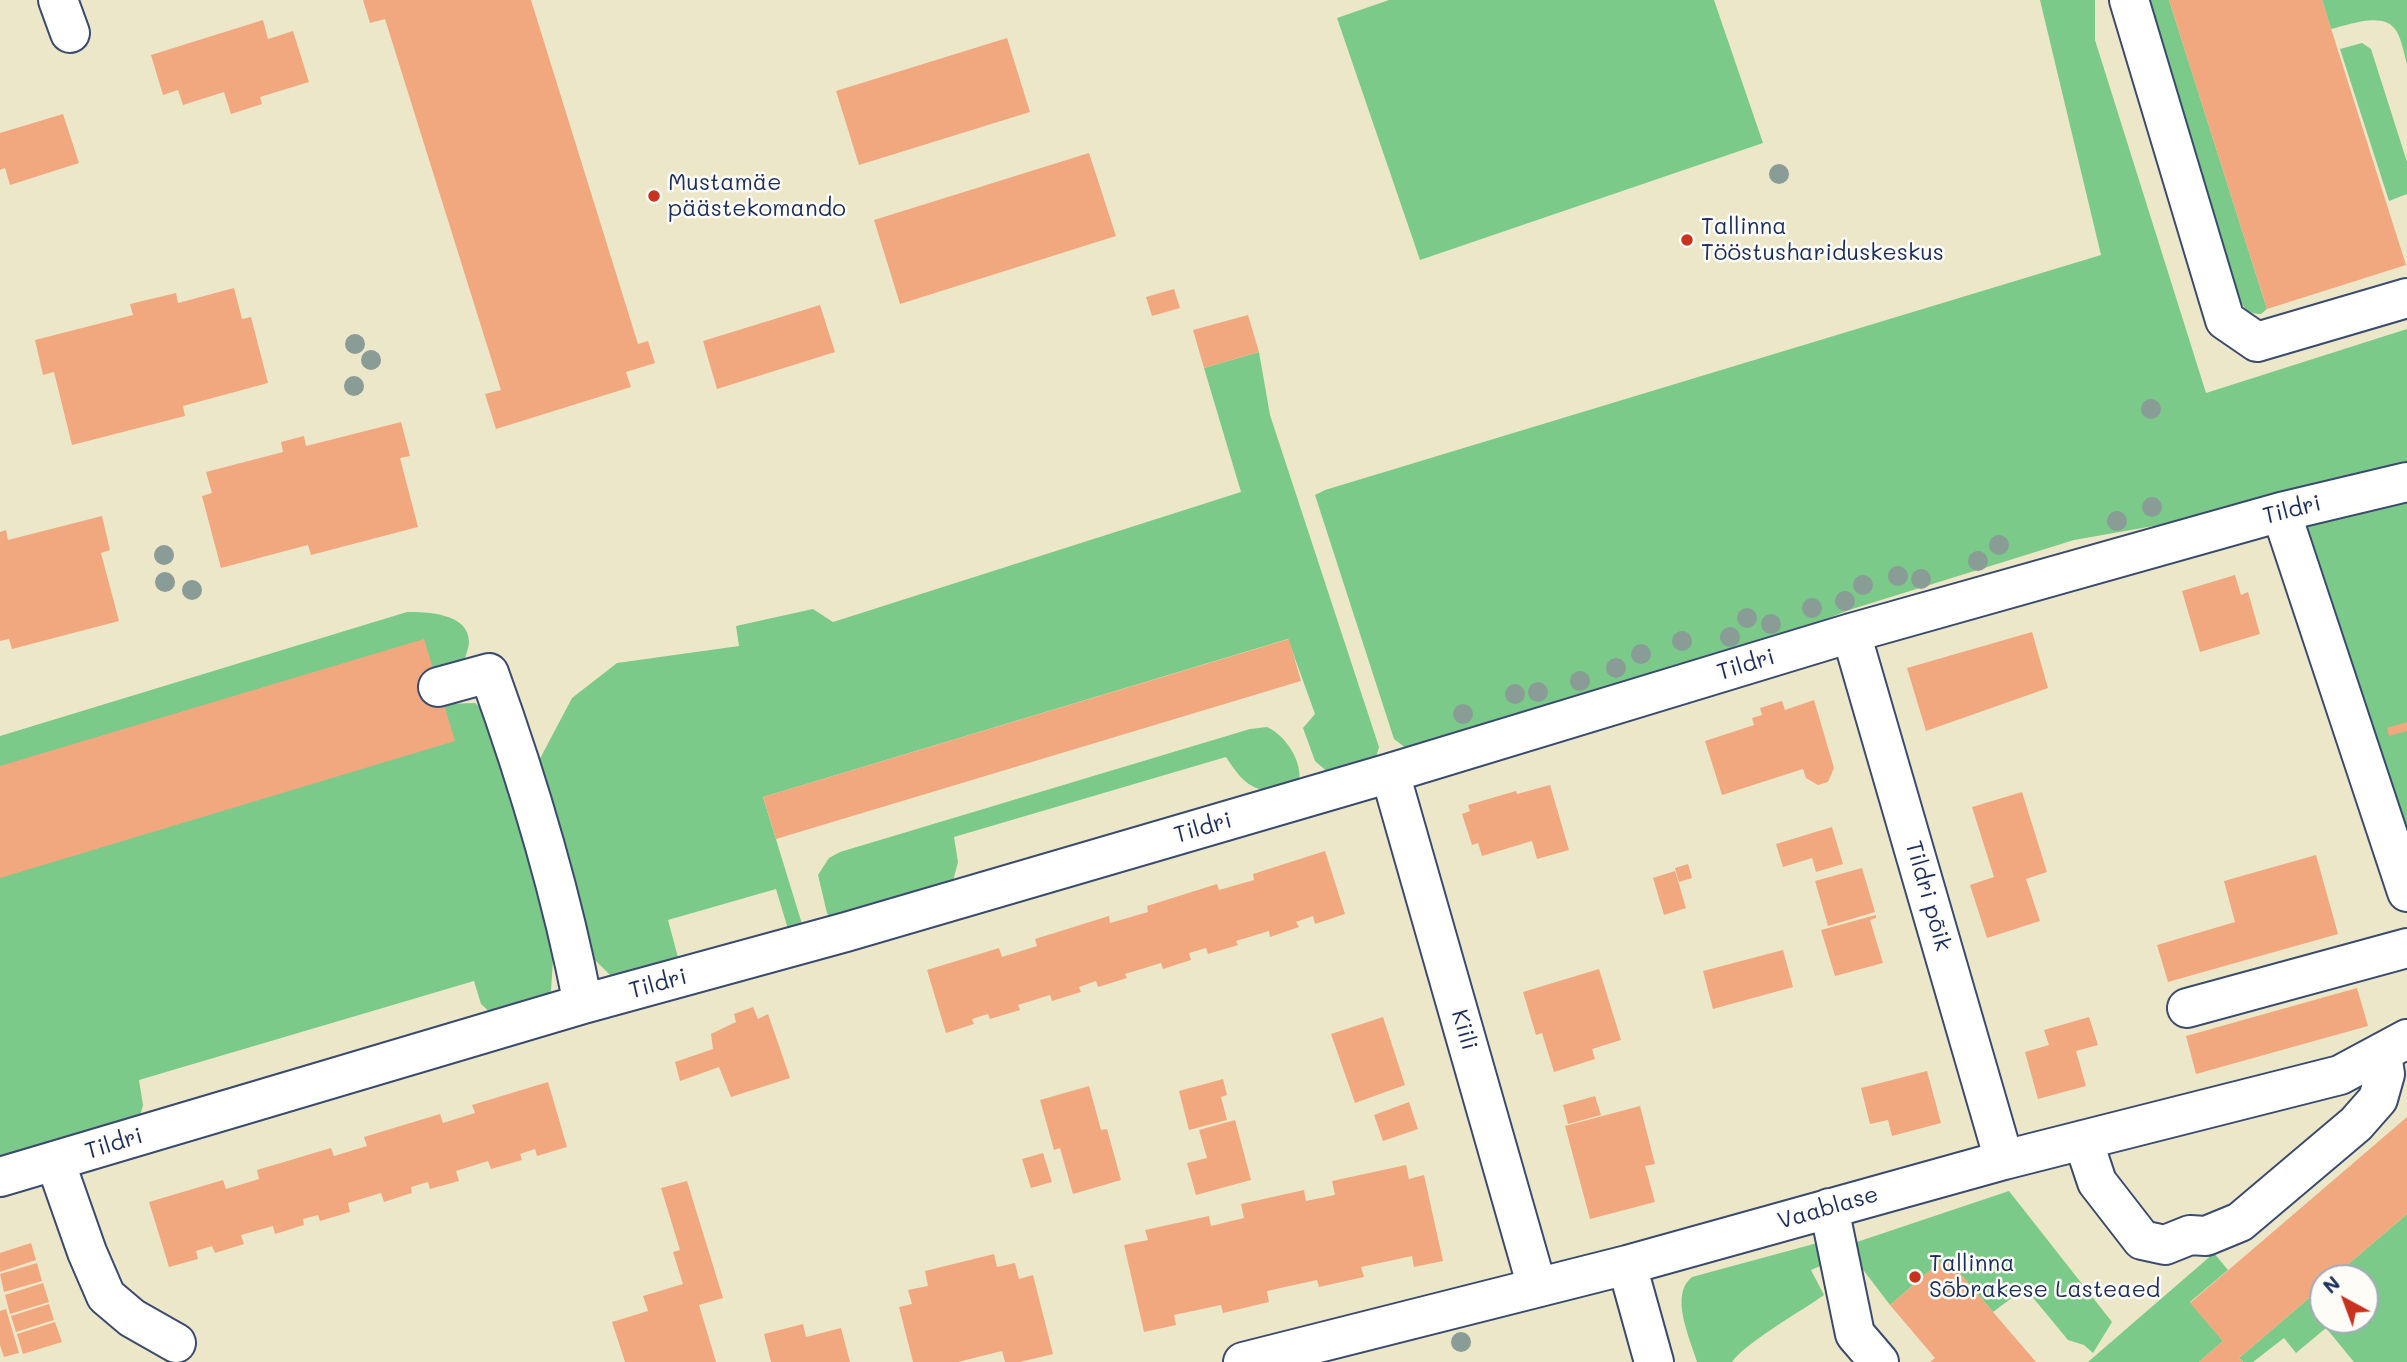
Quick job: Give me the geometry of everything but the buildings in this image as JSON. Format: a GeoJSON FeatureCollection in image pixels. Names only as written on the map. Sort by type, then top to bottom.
{"type":"FeatureCollection","features":[{"type":"Feature","properties":{"kind":"street"},"geometry":{"type":"LineString","coordinates":[[2129,0],[2225,320],[2257,342],[2407,298]]}},
{"type":"Feature","properties":{"kind":"street","name":"Tildri"},"geometry":{"type":"LineString","coordinates":[[0,1177],[583,1004],[846,932],[1390,773],[1851,633],[2281,512],[2407,482]]}},
{"type":"Feature","properties":{"kind":"street"},"geometry":{"type":"LineString","coordinates":[[2281,512],[2407,892]]}},
{"type":"Feature","properties":{"kind":"street","name":"Tildri põik"},"geometry":{"type":"LineString","coordinates":[[1851,633],[2004,1160]]}},
{"type":"Feature","properties":{"kind":"street"},"geometry":{"type":"LineString","coordinates":[[438,687],[489,673],[521,761],[570,939],[583,1004]]}},
{"type":"Feature","properties":{"kind":"street","name":"Kiili"},"geometry":{"type":"LineString","coordinates":[[1390,773],[1537,1287]]}},
{"type":"Feature","properties":{"kind":"street"},"geometry":{"type":"LineString","coordinates":[[2187,1008],[2407,948]]}},
{"type":"Feature","properties":{"kind":"street"},"geometry":{"type":"LineString","coordinates":[[2083,1140],[2097,1182],[2142,1240],[2165,1245],[2190,1234],[2206,1236],[2240,1222],[2356,1124],[2378,1100],[2394,1046]]}},
{"type":"Feature","properties":{"kind":"street","name":"Vaablase"},"geometry":{"type":"LineString","coordinates":[[1243,1362],[1627,1265],[2004,1160],[2340,1075],[2394,1046]]}},
{"type":"Feature","properties":{"kind":"street"},"geometry":{"type":"LineString","coordinates":[[55,1161],[87,1252],[106,1296],[132,1318],[176,1343]]}},
{"type":"Feature","properties":{"kind":"street"},"geometry":{"type":"LineString","coordinates":[[1829,1208],[1855,1334],[1879,1362]]}},
{"type":"Feature","properties":{"kind":"street"},"geometry":{"type":"LineString","coordinates":[[1627,1265],[1654,1362]]}},
{"type":"Feature","properties":{"kind":"green space"},"geometry":{"type":"Polygon","coordinates":[[[1389,0],[1714,0],[1763,143],[1420,260],[1337,18],[1389,0]]]}},
{"type":"Feature","properties":{"kind":"green space"},"geometry":{"type":"Polygon","coordinates":[[[2040,0],[2095,0],[2095,40],[2206,393],[2407,329],[2407,473],[2279,504],[2074,540],[1849,610],[1769,642],[1411,752],[1394,739],[1315,495],[2101,255],[2040,0]]]}},
{"type":"Feature","properties":{"kind":"green space"},"geometry":{"type":"Polygon","coordinates":[[[2147,0],[2169,0],[2267,309],[2261,314],[2247,310],[2239,297],[2147,0]]]}},
{"type":"Feature","properties":{"kind":"green space"},"geometry":{"type":"Polygon","coordinates":[[[2322,0],[2407,0],[2407,64],[2399,36],[2391,25],[2376,20],[2331,29],[2322,0]]]}},
{"type":"Feature","properties":{"kind":"green space"},"geometry":{"type":"Polygon","coordinates":[[[2362,43],[2371,49],[2407,162],[2407,194],[2389,201],[2340,49],[2362,43]]]}},
{"type":"Feature","properties":{"kind":"green space"},"geometry":{"type":"Polygon","coordinates":[[[1259,352],[1270,415],[1379,747],[1375,761],[1330,774],[1315,761],[1303,728],[1315,714],[1288,639],[763,797],[802,924],[788,929],[776,889],[668,920],[679,961],[618,983],[591,956],[534,770],[572,698],[617,663],[739,646],[736,626],[813,609],[833,622],[1241,492],[1204,368],[1259,352]]]}},
{"type":"Feature","properties":{"kind":"green space"},"geometry":{"type":"Polygon","coordinates":[[[2407,501],[2407,837],[2303,524],[2407,501]]]}},
{"type":"Feature","properties":{"kind":"green space"},"geometry":{"type":"Polygon","coordinates":[[[407,612],[446,616],[462,625],[467,632],[469,644],[465,659],[434,670],[443,704],[475,703],[484,711],[496,739],[554,943],[551,991],[535,1004],[495,1017],[481,1004],[474,981],[139,1080],[143,1105],[140,1116],[0,1164],[0,736],[407,612]]]}},
{"type":"Feature","properties":{"kind":"green space"},"geometry":{"type":"Polygon","coordinates":[[[1267,727],[1280,736],[1291,750],[1300,774],[1299,782],[1275,789],[1256,788],[1241,777],[1226,757],[954,837],[958,862],[953,881],[832,920],[827,913],[818,875],[829,858],[840,852],[1250,729],[1267,727]]]}},
{"type":"Feature","properties":{"kind":"green space"},"geometry":{"type":"Polygon","coordinates":[[[2009,1191],[2112,1322],[2093,1353],[2084,1345],[2068,1340],[2025,1288],[1993,1312],[1946,1257],[1890,1305],[1845,1246],[2009,1191]]]}},
{"type":"Feature","properties":{"kind":"green space"},"geometry":{"type":"Polygon","coordinates":[[[2407,1214],[2407,1362],[2354,1362],[2331,1334],[2379,1334],[2379,1264],[2348,1264],[2407,1214]]]}},
{"type":"Feature","properties":{"kind":"green space"},"geometry":{"type":"Polygon","coordinates":[[[1821,1242],[1828,1263],[1811,1270],[1824,1295],[1761,1336],[1732,1362],[1697,1362],[1686,1329],[1682,1305],[1685,1285],[1692,1277],[1821,1242]]]}},
{"type":"Feature","properties":{"kind":"green space"},"geometry":{"type":"Polygon","coordinates":[[[2214,1253],[2228,1270],[2190,1302],[2223,1341],[2199,1362],[2088,1362],[2214,1253]]]}},
{"type":"Feature","properties":{"kind":"green space"},"geometry":{"type":"Polygon","coordinates":[[[2309,1298],[2309,1334],[2319,1334],[2296,1353],[2284,1338],[2253,1362],[2243,1362],[2239,1358],[2309,1298]]]}},
{"type":"Feature","properties":{"kind":"place","name":"Mustamäe päästekomando"},"geometry":{"type":"Point","coordinates":[654,196]}},
{"type":"Feature","properties":{"kind":"place","name":"Tallinna Tööstushariduskeskus"},"geometry":{"type":"Point","coordinates":[1687,240]}},
{"type":"Feature","properties":{"kind":"place","name":"Tallinna Sõbrakese Lasteaed"},"geometry":{"type":"Point","coordinates":[1915,1277]}}]}
